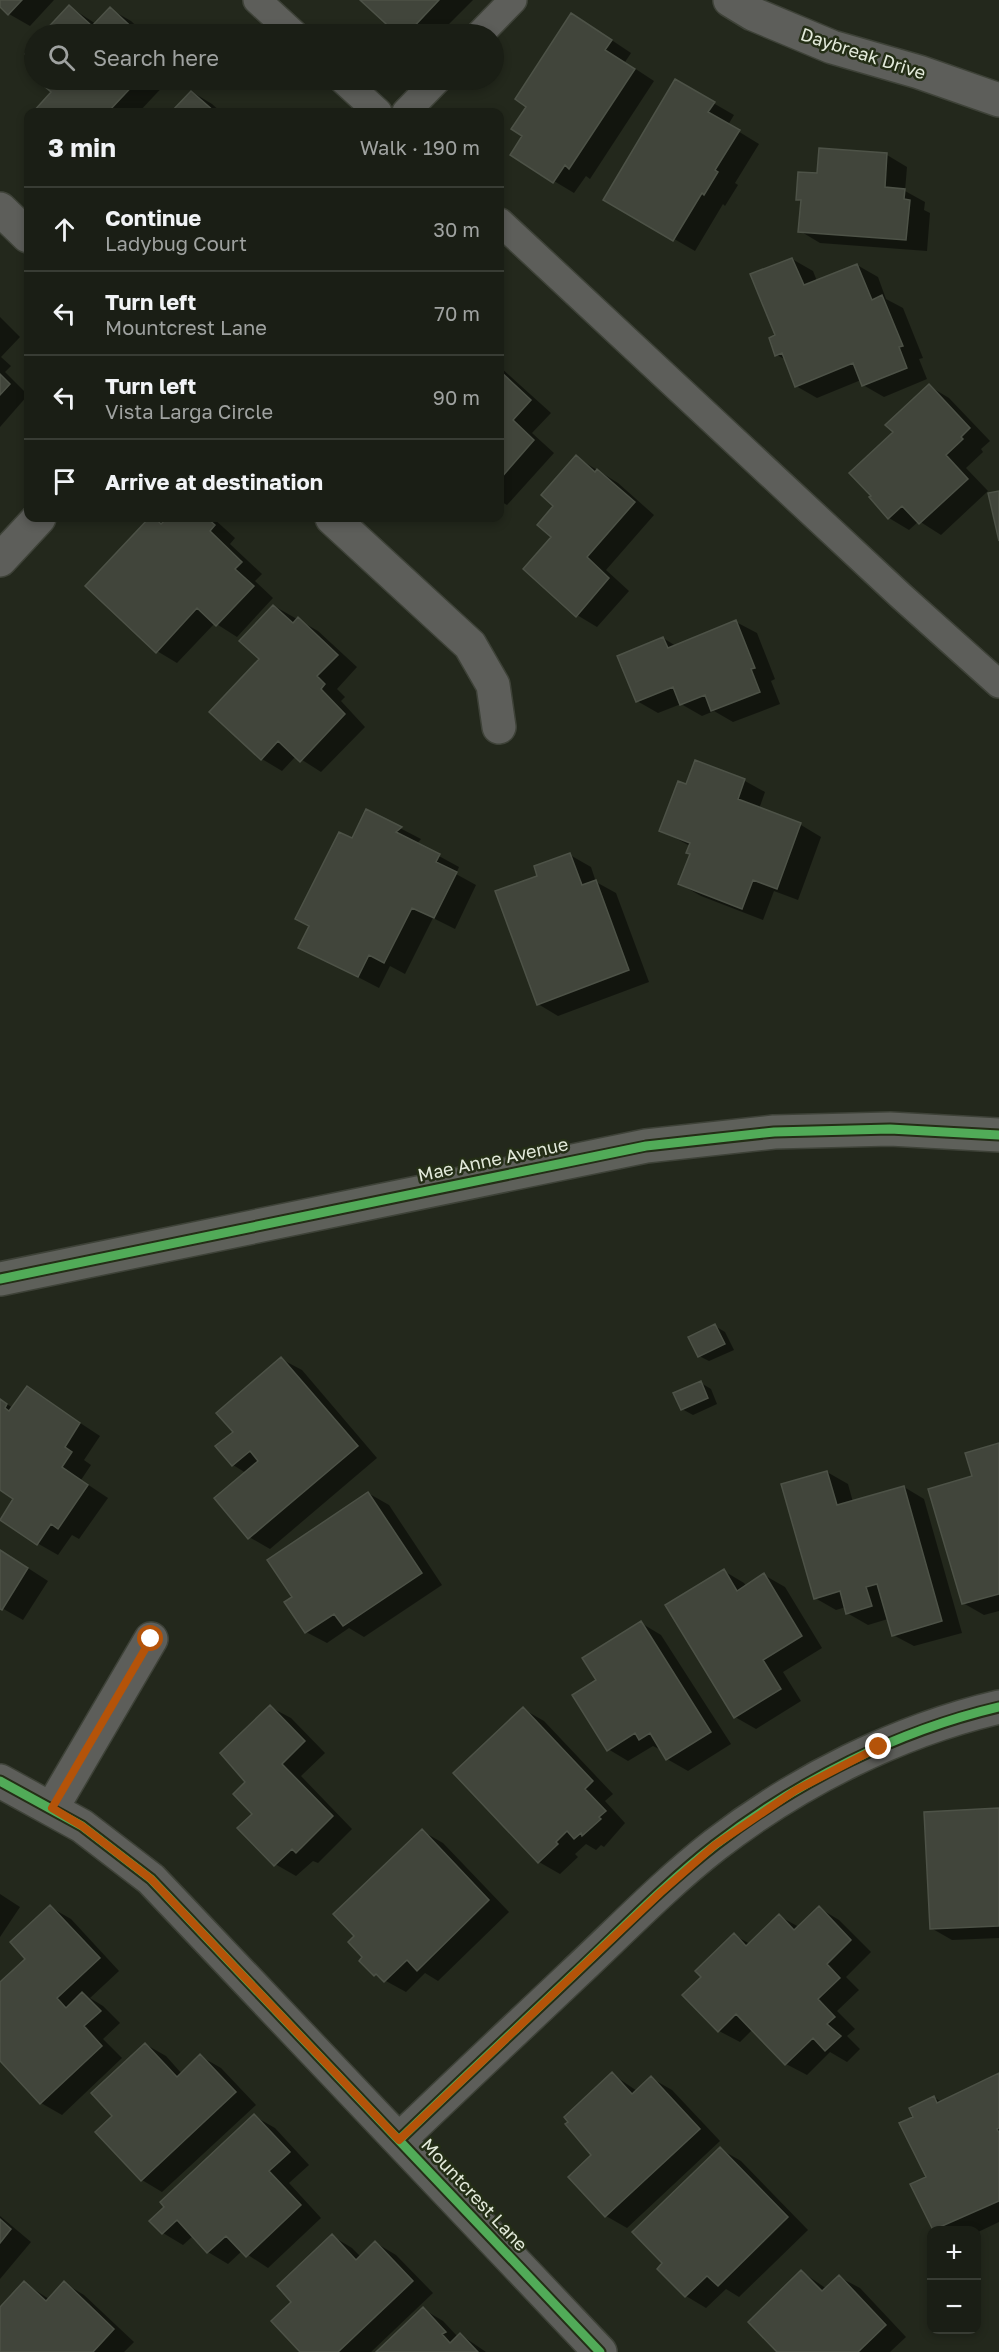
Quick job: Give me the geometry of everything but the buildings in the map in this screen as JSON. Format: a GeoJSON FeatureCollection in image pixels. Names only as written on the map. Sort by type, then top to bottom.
{"type":"FeatureCollection","features":[{"type":"Feature","properties":{"kind":"main road","name":"Mae Anne Avenue"},"geometry":{"type":"LineString","coordinates":[[0,1279],[646,1146],[774,1132],[890,1129],[999,1135]]}},
{"type":"Feature","properties":{"kind":"street","name":"Daybreak Drive"},"geometry":{"type":"LineString","coordinates":[[730,0],[753,14],[832,47],[919,72],[999,100]]}},
{"type":"Feature","properties":{"kind":"street"},"geometry":{"type":"LineString","coordinates":[[0,209],[24,232]]}},
{"type":"Feature","properties":{"kind":"street"},"geometry":{"type":"LineString","coordinates":[[0,560],[35,522]]}},
{"type":"Feature","properties":{"kind":"street"},"geometry":{"type":"LineString","coordinates":[[336,522],[470,645],[493,685],[500,727]]}},
{"type":"Feature","properties":{"kind":"street"},"geometry":{"type":"LineString","coordinates":[[52,1808],[151,1639]]}},
{"type":"Feature","properties":{"kind":"street"},"geometry":{"type":"LineString","coordinates":[[399,2140],[660,1893],[715,1845],[796,1790],[879,1747],[968,1714],[999,1707]]}},
{"type":"Feature","properties":{"kind":"street","name":"Mountcrest Lane"},"geometry":{"type":"LineString","coordinates":[[0,1781],[82,1826],[151,1879],[600,2352]]}},
{"type":"Feature","properties":{"kind":"lane"},"geometry":{"type":"LineString","coordinates":[[257,0],[283,24]]}},
{"type":"Feature","properties":{"kind":"lane"},"geometry":{"type":"LineString","coordinates":[[490,24],[513,0]]}},
{"type":"Feature","properties":{"kind":"lane"},"geometry":{"type":"LineString","coordinates":[[354,90],[374,108]]}},
{"type":"Feature","properties":{"kind":"lane"},"geometry":{"type":"LineString","coordinates":[[410,108],[427,90]]}},
{"type":"Feature","properties":{"kind":"lane"},"geometry":{"type":"LineString","coordinates":[[504,226],[901,596],[999,684]]}},
{"type":"Feature","properties":{"kind":"cycle path"},"geometry":{"type":"LineString","coordinates":[[0,1279],[646,1146],[774,1132],[890,1129],[999,1135]]}},
{"type":"Feature","properties":{"kind":"cycle path"},"geometry":{"type":"LineString","coordinates":[[399,2140],[661,1892],[715,1845],[780,1800],[850,1761],[923,1730],[999,1707]]}},
{"type":"Feature","properties":{"kind":"cycle path"},"geometry":{"type":"LineString","coordinates":[[0,1781],[82,1826],[151,1879],[600,2352]]}},
{"type":"Feature","properties":{"kind":"route"},"geometry":{"type":"LineString","coordinates":[[151,1639],[52,1808],[82,1826],[151,1879],[399,2140],[660,1893],[715,1845],[796,1790],[879,1747]]}}]}
